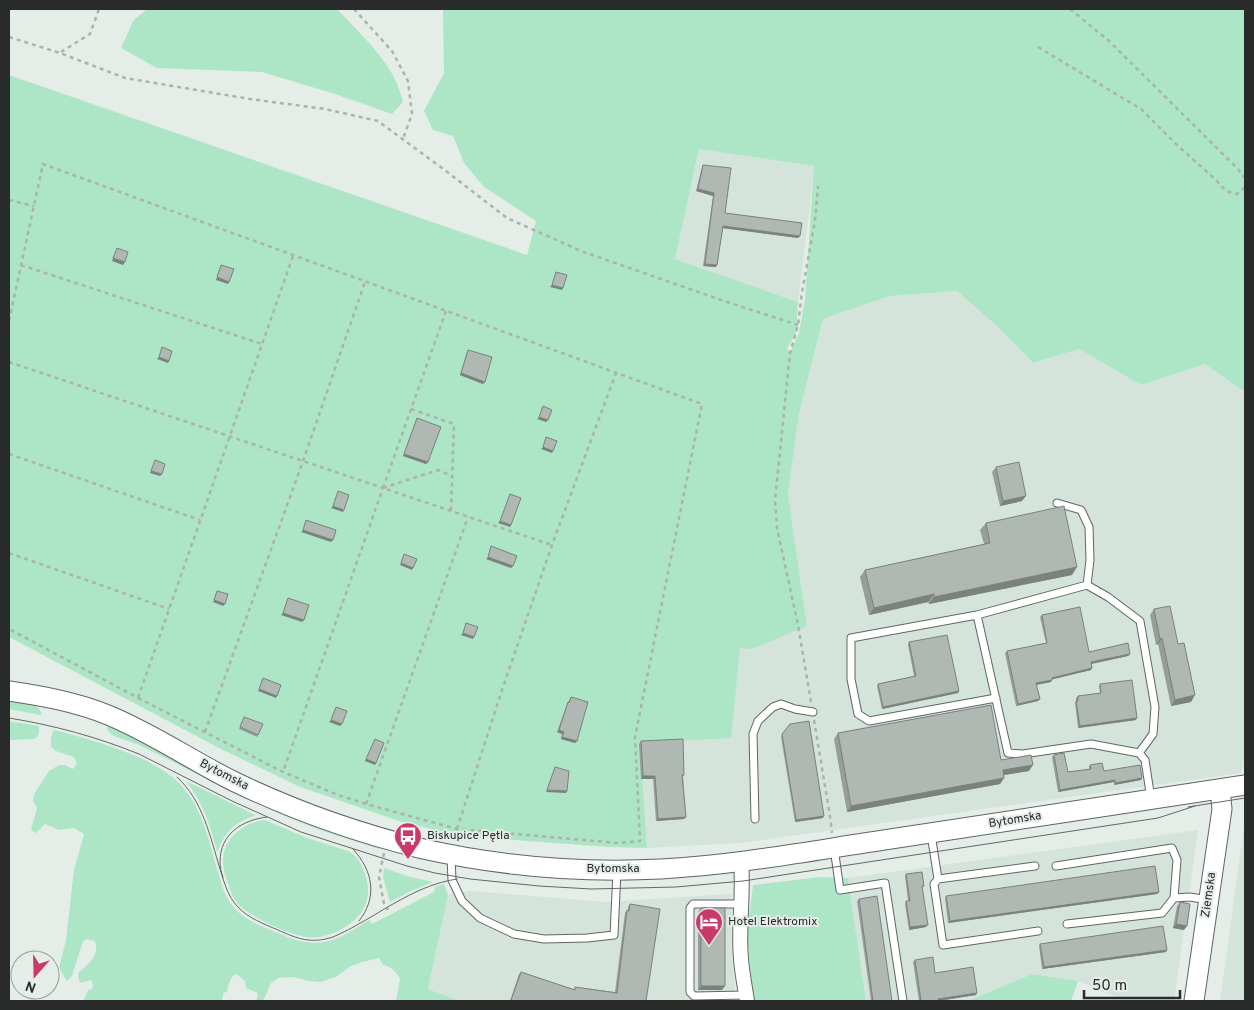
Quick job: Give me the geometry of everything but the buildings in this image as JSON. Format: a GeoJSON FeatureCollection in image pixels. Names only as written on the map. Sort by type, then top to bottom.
{"type":"FeatureCollection","features":[{"type":"Feature","properties":{"kind":"street","name":"Bytomska"},"geometry":{"type":"LineString","coordinates":[[9,691],[56,698],[107,714],[232,780],[286,805],[330,822],[388,840],[451,854],[552,868],[617,870],[684,867],[741,861],[1245,785]]}},
{"type":"Feature","properties":{"kind":"street","name":"Ziemska"},"geometry":{"type":"LineString","coordinates":[[1194,1001],[1222,809],[1220,789]]}},
{"type":"Feature","properties":{"kind":"street"},"geometry":{"type":"LineString","coordinates":[[741,861],[743,881],[740,959],[746,998]]}},
{"type":"Feature","properties":{"kind":"lane"},"geometry":{"type":"LineString","coordinates":[[1057,503],[1081,510],[1089,527],[1090,560],[1087,585]]}},
{"type":"Feature","properties":{"kind":"lane"},"geometry":{"type":"LineString","coordinates":[[996,698],[869,721],[858,714],[851,679],[850,638],[977,616],[1087,585],[1108,597],[1140,622],[1155,707],[1153,734],[1139,753]]}},
{"type":"Feature","properties":{"kind":"lane"},"geometry":{"type":"LineString","coordinates":[[977,616],[1008,752],[1023,754],[1091,744],[1139,753],[1145,760],[1151,800]]}},
{"type":"Feature","properties":{"kind":"lane"},"geometry":{"type":"LineString","coordinates":[[755,819],[753,734],[758,722],[773,707],[781,704],[813,712]]}},
{"type":"Feature","properties":{"kind":"lane"},"geometry":{"type":"LineString","coordinates":[[931,833],[938,879]]}},
{"type":"Feature","properties":{"kind":"lane"},"geometry":{"type":"LineString","coordinates":[[834,848],[840,890],[885,883],[903,1001]]}},
{"type":"Feature","properties":{"kind":"lane"},"geometry":{"type":"LineString","coordinates":[[1056,866],[1172,848],[1177,860],[1174,898],[1162,913],[1067,924]]}},
{"type":"Feature","properties":{"kind":"lane"},"geometry":{"type":"LineString","coordinates":[[451,854],[452,880],[462,901],[480,918],[514,934],[544,939],[614,935],[617,870]]}},
{"type":"Feature","properties":{"kind":"lane"},"geometry":{"type":"LineString","coordinates":[[1036,866],[938,879],[934,884],[943,945],[1038,931]]}},
{"type":"Feature","properties":{"kind":"lane"},"geometry":{"type":"LineString","coordinates":[[1174,898],[1190,897],[1209,900]]}},
{"type":"Feature","properties":{"kind":"lane"},"geometry":{"type":"LineString","coordinates":[[741,904],[693,904],[690,908],[690,992],[694,996],[746,998]]}},
{"type":"Feature","properties":{"kind":"path"},"geometry":{"type":"LineString","coordinates":[[60,53],[90,34],[99,9]]}},
{"type":"Feature","properties":{"kind":"path"},"geometry":{"type":"LineString","coordinates":[[354,9],[392,51],[408,81],[412,114],[403,138]]}},
{"type":"Feature","properties":{"kind":"path"},"geometry":{"type":"LineString","coordinates":[[1070,9],[1108,40],[1245,178]]}},
{"type":"Feature","properties":{"kind":"path"},"geometry":{"type":"LineString","coordinates":[[9,37],[60,53],[125,78],[250,99],[325,109],[378,121],[508,218],[581,250],[798,325]]}},
{"type":"Feature","properties":{"kind":"path"},"geometry":{"type":"LineString","coordinates":[[1038,47],[1141,109],[1226,191],[1237,194],[1245,187]]}},
{"type":"Feature","properties":{"kind":"path"},"geometry":{"type":"LineString","coordinates":[[9,321],[43,164],[702,404],[635,737],[640,841],[618,843],[457,829],[338,795],[283,772],[9,629]]}},
{"type":"Feature","properties":{"kind":"path"},"geometry":{"type":"LineString","coordinates":[[818,186],[798,325],[790,353],[775,500],[777,528],[798,626],[834,848]]}},
{"type":"Feature","properties":{"kind":"path"},"geometry":{"type":"LineString","coordinates":[[9,200],[34,206]]}},
{"type":"Feature","properties":{"kind":"path"},"geometry":{"type":"LineString","coordinates":[[138,698],[293,255]]}},
{"type":"Feature","properties":{"kind":"path"},"geometry":{"type":"LineString","coordinates":[[21,265],[262,344]]}},
{"type":"Feature","properties":{"kind":"path"},"geometry":{"type":"LineString","coordinates":[[205,732],[303,461],[365,282]]}},
{"type":"Feature","properties":{"kind":"path"},"geometry":{"type":"LineString","coordinates":[[283,772],[446,311]]}},
{"type":"Feature","properties":{"kind":"path"},"geometry":{"type":"LineString","coordinates":[[9,362],[552,545]]}},
{"type":"Feature","properties":{"kind":"path"},"geometry":{"type":"LineString","coordinates":[[457,829],[552,545],[616,373]]}},
{"type":"Feature","properties":{"kind":"path"},"geometry":{"type":"LineString","coordinates":[[411,409],[454,424],[450,511]]}},
{"type":"Feature","properties":{"kind":"path"},"geometry":{"type":"LineString","coordinates":[[9,454],[200,520]]}},
{"type":"Feature","properties":{"kind":"path"},"geometry":{"type":"LineString","coordinates":[[383,488],[438,470],[452,476]]}},
{"type":"Feature","properties":{"kind":"path"},"geometry":{"type":"LineString","coordinates":[[366,804],[468,517]]}},
{"type":"Feature","properties":{"kind":"path"},"geometry":{"type":"LineString","coordinates":[[9,553],[169,609]]}},
{"type":"Feature","properties":{"kind":"path"},"geometry":{"type":"LineString","coordinates":[[385,849],[378,877],[384,904],[388,910]]}},
{"type":"Feature","properties":{"kind":"path"},"geometry":{"type":"LineString","coordinates":[[380,864],[385,864]]}},
{"type":"Feature","properties":{"kind":"shaded area"},"geometry":{"type":"Polygon","coordinates":[[[699,149],[815,165],[798,302],[675,259],[699,149]]]}},
{"type":"Feature","properties":{"kind":"shaded area"},"geometry":{"type":"Polygon","coordinates":[[[957,291],[999,328],[1033,363],[1079,349],[1141,385],[1205,364],[1245,392],[1245,761],[1241,773],[740,843],[647,848],[639,743],[740,647],[807,625],[788,494],[799,413],[823,319],[890,296],[957,291]]]}},
{"type":"Feature","properties":{"kind":"shaded area"},"geometry":{"type":"Polygon","coordinates":[[[1245,820],[1245,1001],[1220,1001],[1245,820]]]}},
{"type":"Feature","properties":{"kind":"shaded area"},"geometry":{"type":"Polygon","coordinates":[[[1198,830],[1174,1001],[1126,1001],[1078,981],[1032,974],[967,1001],[866,1001],[848,878],[1198,830]]]}},
{"type":"Feature","properties":{"kind":"shaded area"},"geometry":{"type":"Polygon","coordinates":[[[471,891],[605,902],[731,894],[732,954],[736,1001],[460,1001],[428,989],[448,895],[471,891]]]}},
{"type":"Feature","properties":{"kind":"green space"},"geometry":{"type":"Polygon","coordinates":[[[147,9],[337,9],[367,40],[385,63],[399,88],[403,102],[392,114],[335,94],[262,72],[157,68],[121,48],[133,21],[147,9]]]}},
{"type":"Feature","properties":{"kind":"green space"},"geometry":{"type":"Polygon","coordinates":[[[443,9],[1245,9],[1245,392],[1205,364],[1141,385],[1079,349],[1033,363],[999,328],[957,291],[890,296],[823,319],[799,413],[788,494],[807,626],[752,649],[740,648],[731,738],[640,743],[647,848],[461,836],[402,822],[300,787],[219,748],[9,637],[9,75],[527,255],[536,221],[484,187],[464,163],[453,136],[433,130],[424,111],[444,73],[443,9]],[[699,149],[675,259],[798,302],[796,333],[787,349],[790,352],[799,333],[805,299],[814,166],[699,149]]]}},
{"type":"Feature","properties":{"kind":"green space"},"geometry":{"type":"Polygon","coordinates":[[[9,698],[33,704],[42,714],[9,709],[9,698]]]}},
{"type":"Feature","properties":{"kind":"green space"},"geometry":{"type":"Polygon","coordinates":[[[9,721],[39,726],[39,734],[35,739],[9,740],[9,721]]]}},
{"type":"Feature","properties":{"kind":"green space"},"geometry":{"type":"Polygon","coordinates":[[[110,726],[380,846],[379,849],[287,817],[139,745],[114,736],[108,731],[107,727],[110,726]]]}},
{"type":"Feature","properties":{"kind":"green space"},"geometry":{"type":"Polygon","coordinates":[[[54,730],[101,743],[147,761],[169,774],[185,789],[198,811],[222,887],[232,905],[250,920],[292,939],[315,943],[335,939],[369,920],[372,924],[434,892],[435,887],[444,884],[448,895],[428,989],[460,1001],[396,1001],[400,979],[393,970],[383,965],[379,958],[349,967],[336,977],[320,982],[293,977],[278,978],[271,983],[263,1001],[256,1001],[258,994],[246,988],[245,981],[237,974],[231,978],[227,991],[223,994],[222,1001],[83,1001],[88,990],[92,989],[93,984],[91,980],[81,983],[78,973],[89,963],[94,955],[96,951],[95,941],[87,939],[83,941],[72,976],[67,981],[60,970],[60,964],[66,940],[74,870],[84,834],[74,828],[59,830],[45,824],[36,833],[31,830],[37,808],[33,801],[34,794],[49,771],[59,765],[65,765],[73,769],[77,764],[74,757],[56,751],[51,747],[51,737],[54,730]]]}},
{"type":"Feature","properties":{"kind":"green space"},"geometry":{"type":"Polygon","coordinates":[[[186,781],[255,816],[242,821],[232,828],[217,851],[205,814],[186,781]]]}},
{"type":"Feature","properties":{"kind":"green space"},"geometry":{"type":"Polygon","coordinates":[[[265,820],[307,838],[348,851],[356,857],[364,871],[368,889],[365,905],[357,918],[342,929],[329,935],[306,937],[270,924],[251,914],[238,904],[225,875],[224,853],[231,838],[242,828],[257,821],[265,820]]]}},
{"type":"Feature","properties":{"kind":"green space"},"geometry":{"type":"Polygon","coordinates":[[[384,868],[433,882],[390,902],[383,877],[384,868]]]}},
{"type":"Feature","properties":{"kind":"green space"},"geometry":{"type":"Polygon","coordinates":[[[819,877],[848,878],[866,1001],[754,1001],[747,935],[753,885],[819,877]]]}},
{"type":"Feature","properties":{"kind":"green space"},"geometry":{"type":"Polygon","coordinates":[[[1032,974],[1078,981],[1071,1001],[967,1001],[1032,974]]]}},
{"type":"Feature","properties":{"kind":"tram line"},"geometry":{"type":"LineString","coordinates":[[9,718],[75,732],[107,742],[139,754],[232,801],[301,832],[407,866],[470,879],[539,886],[591,889],[676,887],[743,881],[1158,818],[1195,806]]}},
{"type":"Feature","properties":{"kind":"tram line"},"geometry":{"type":"LineString","coordinates":[[177,777],[186,786],[205,820],[225,884],[235,903],[251,918],[292,936],[305,940],[333,937],[424,888],[457,879]]}},
{"type":"Feature","properties":{"kind":"tram line"},"geometry":{"type":"LineString","coordinates":[[1188,807],[1245,798]]}},
{"type":"Feature","properties":{"kind":"tram line"},"geometry":{"type":"LineString","coordinates":[[223,877],[220,866],[221,852],[228,836],[249,821],[267,817]]}},
{"type":"Feature","properties":{"kind":"tram line"},"geometry":{"type":"LineString","coordinates":[[353,849],[365,866],[371,884],[369,903],[359,921]]}},
{"type":"Feature","properties":{"kind":"place","name":"Biskupice Pętla"},"geometry":{"type":"Point","coordinates":[408,860]}},
{"type":"Feature","properties":{"kind":"place","name":"Hotel Elektromix"},"geometry":{"type":"Point","coordinates":[709,946]}}]}
